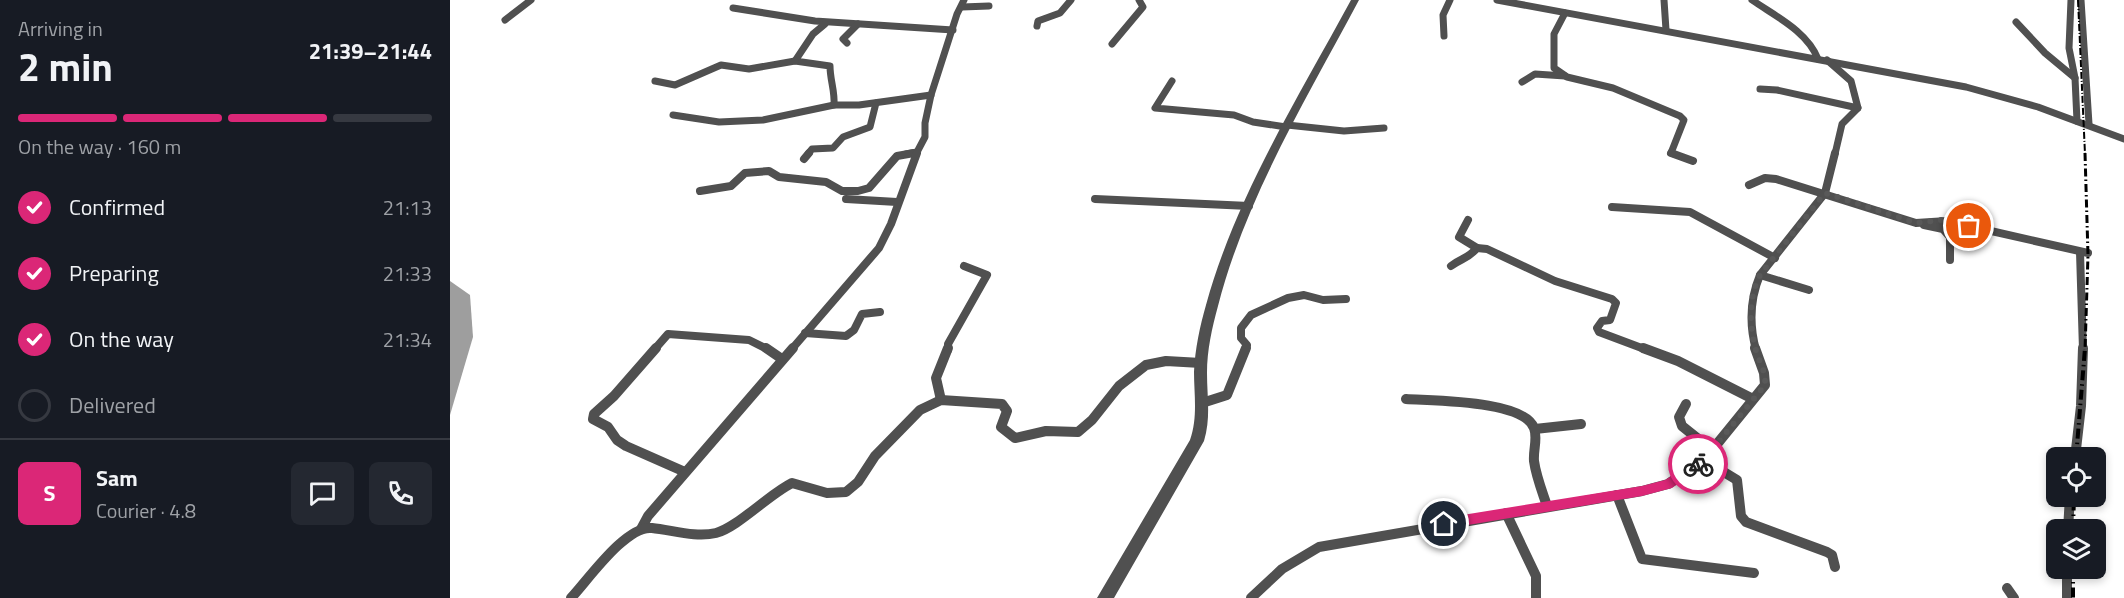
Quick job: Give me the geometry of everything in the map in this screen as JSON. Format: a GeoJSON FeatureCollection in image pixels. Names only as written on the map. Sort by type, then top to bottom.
{"type":"FeatureCollection","features":[{"type":"Feature","properties":{"kind":"street"},"geometry":{"type":"LineString","coordinates":[[505,20],[531,0]]}},
{"type":"Feature","properties":{"kind":"street"},"geometry":{"type":"LineString","coordinates":[[1037,26],[1038,21],[1060,13],[1071,0]]}},
{"type":"Feature","properties":{"kind":"street"},"geometry":{"type":"LineString","coordinates":[[1112,44],[1143,7],[1138,0]]}},
{"type":"Feature","properties":{"kind":"street"},"geometry":{"type":"LineString","coordinates":[[1105,598],[1197,441],[1202,426],[1201,363],[1218,283],[1249,206],[1287,126],[1354,0]]}},
{"type":"Feature","properties":{"kind":"street"},"geometry":{"type":"LineString","coordinates":[[1444,36],[1443,15],[1450,0]]}},
{"type":"Feature","properties":{"kind":"street"},"geometry":{"type":"LineString","coordinates":[[1497,0],[1966,87],[2021,102],[2124,138]]}},
{"type":"Feature","properties":{"kind":"street"},"geometry":{"type":"LineString","coordinates":[[1664,0],[1666,30]]}},
{"type":"Feature","properties":{"kind":"street"},"geometry":{"type":"LineString","coordinates":[[1752,0],[1802,36],[1822,59],[1851,81],[1858,108]]}},
{"type":"Feature","properties":{"kind":"street"},"geometry":{"type":"LineString","coordinates":[[2070,0],[2069,48],[2075,78],[2077,121]]}},
{"type":"Feature","properties":{"kind":"street"},"geometry":{"type":"LineString","coordinates":[[2081,0],[2089,124]]}},
{"type":"Feature","properties":{"kind":"street"},"geometry":{"type":"LineString","coordinates":[[641,529],[648,516],[685,472],[879,248],[891,224],[897,202],[926,134],[925,123],[931,95],[957,14],[963,4],[989,6]]}},
{"type":"Feature","properties":{"kind":"street"},"geometry":{"type":"LineString","coordinates":[[733,8],[825,24],[953,30]]}},
{"type":"Feature","properties":{"kind":"street"},"geometry":{"type":"LineString","coordinates":[[1565,12],[1554,34],[1553,48],[1554,66],[1565,76]]}},
{"type":"Feature","properties":{"kind":"street"},"geometry":{"type":"LineString","coordinates":[[2016,22],[2045,53],[2075,78]]}},
{"type":"Feature","properties":{"kind":"street"},"geometry":{"type":"LineString","coordinates":[[795,61],[813,34],[825,24]]}},
{"type":"Feature","properties":{"kind":"street"},"geometry":{"type":"LineString","coordinates":[[847,43],[843,39],[858,24]]}},
{"type":"Feature","properties":{"kind":"street"},"geometry":{"type":"LineString","coordinates":[[655,81],[677,84],[720,65],[748,69],[795,61],[830,66],[830,77],[836,88],[834,105]]}},
{"type":"Feature","properties":{"kind":"street"},"geometry":{"type":"LineString","coordinates":[[1522,82],[1535,74],[1565,76],[1612,88],[1680,116],[1683,122],[1671,153],[1693,161]]}},
{"type":"Feature","properties":{"kind":"street"},"geometry":{"type":"LineString","coordinates":[[1172,81],[1155,108],[1234,115],[1253,122],[1344,131],[1384,128]]}},
{"type":"Feature","properties":{"kind":"street"},"geometry":{"type":"LineString","coordinates":[[1761,90],[1778,90],[1858,108]]}},
{"type":"Feature","properties":{"kind":"street"},"geometry":{"type":"LineString","coordinates":[[673,115],[719,122],[763,120],[834,105],[876,103],[931,95]]}},
{"type":"Feature","properties":{"kind":"street"},"geometry":{"type":"LineString","coordinates":[[804,159],[812,149],[833,148],[843,137],[870,127],[876,103]]}},
{"type":"Feature","properties":{"kind":"street"},"geometry":{"type":"LineString","coordinates":[[1251,598],[1271,576],[1319,547],[1668,484],[1704,460],[1765,385],[1766,375],[1754,343],[1750,311],[1754,286],[1760,275],[1825,193],[1842,124],[1858,108]]}},
{"type":"Feature","properties":{"kind":"street"},"geometry":{"type":"LineString","coordinates":[[700,191],[731,186],[746,173],[769,171],[779,177],[823,181],[842,191],[862,191],[869,188],[897,156],[917,152]]}},
{"type":"Feature","properties":{"kind":"street"},"geometry":{"type":"LineString","coordinates":[[1749,185],[1769,178],[1825,193],[1916,223],[1938,227],[1950,237],[1950,260]]}},
{"type":"Feature","properties":{"kind":"street"},"geometry":{"type":"LineString","coordinates":[[846,199],[897,202]]}},
{"type":"Feature","properties":{"kind":"street"},"geometry":{"type":"LineString","coordinates":[[1095,199],[1249,206]]}},
{"type":"Feature","properties":{"kind":"street"},"geometry":{"type":"LineString","coordinates":[[1612,207],[1690,212],[1775,258]]}},
{"type":"Feature","properties":{"kind":"street"},"geometry":{"type":"LineString","coordinates":[[1468,220],[1460,237],[1477,248],[1496,252],[1555,281],[1612,299],[1616,303],[1610,320],[1602,321],[1597,328],[1599,332],[1678,361],[1753,399]]}},
{"type":"Feature","properties":{"kind":"street"},"geometry":{"type":"LineString","coordinates":[[1916,223],[1947,221],[2084,253],[2085,319],[2077,447]]}},
{"type":"Feature","properties":{"kind":"street"},"geometry":{"type":"LineString","coordinates":[[1451,266],[1457,261],[1469,258],[1477,248]]}},
{"type":"Feature","properties":{"kind":"street"},"geometry":{"type":"LineString","coordinates":[[941,400],[936,378],[948,352],[948,344],[987,275],[964,266]]}},
{"type":"Feature","properties":{"kind":"street"},"geometry":{"type":"LineString","coordinates":[[1760,275],[1809,290]]}},
{"type":"Feature","properties":{"kind":"street"},"geometry":{"type":"LineString","coordinates":[[1202,403],[1222,399],[1229,392],[1247,345],[1241,338],[1241,328],[1255,312],[1298,295],[1323,300],[1346,299]]}},
{"type":"Feature","properties":{"kind":"street"},"geometry":{"type":"LineString","coordinates":[[806,333],[846,336],[854,330],[862,314],[880,312]]}},
{"type":"Feature","properties":{"kind":"street"},"geometry":{"type":"LineString","coordinates":[[685,472],[626,446],[617,440],[608,427],[592,419],[594,414],[614,396],[668,334],[749,340],[759,343],[782,359]]}},
{"type":"Feature","properties":{"kind":"street"},"geometry":{"type":"LineString","coordinates":[[571,598],[626,538],[641,529],[648,527],[699,534],[715,533],[729,527],[774,492],[792,483],[827,493],[846,492],[858,482],[874,456],[912,416],[941,400],[1002,404],[1007,411],[1001,427],[1008,435],[1016,439],[1028,438],[1043,431],[1069,434],[1086,427],[1111,394],[1145,365],[1159,362],[1201,363]]}},
{"type":"Feature","properties":{"kind":"street"},"geometry":{"type":"LineString","coordinates":[[1406,399],[1512,410],[1527,418],[1535,429],[1534,460],[1546,506]]}},
{"type":"Feature","properties":{"kind":"street"},"geometry":{"type":"LineString","coordinates":[[1686,404],[1679,417],[1682,426],[1712,450]]}},
{"type":"Feature","properties":{"kind":"street"},"geometry":{"type":"LineString","coordinates":[[1535,429],[1581,424]]}},
{"type":"Feature","properties":{"kind":"street"},"geometry":{"type":"LineString","coordinates":[[1704,460],[1737,480],[1741,516],[1746,522],[1827,552],[1832,555],[1835,567]]}},
{"type":"Feature","properties":{"kind":"street"},"geometry":{"type":"LineString","coordinates":[[1617,495],[1642,560],[1754,573]]}},
{"type":"Feature","properties":{"kind":"street"},"geometry":{"type":"LineString","coordinates":[[1506,513],[1536,576],[1536,598]]}},
{"type":"Feature","properties":{"kind":"street"},"geometry":{"type":"LineString","coordinates":[[2067,579],[2067,598]]}},
{"type":"Feature","properties":{"kind":"shaded area"},"geometry":{"type":"Polygon","coordinates":[[[450,281],[470,295],[473,337],[450,415],[450,281]]]}},
{"type":"Feature","properties":{"kind":"railway"},"geometry":{"type":"LineString","coordinates":[[2078,0],[2085,154]]}},
{"type":"Feature","properties":{"kind":"railway"},"geometry":{"type":"LineString","coordinates":[[2085,153],[2088,255],[2085,350]]}},
{"type":"Feature","properties":{"kind":"railway"},"geometry":{"type":"LineString","coordinates":[[2077,447],[2085,348]]}},
{"type":"Feature","properties":{"kind":"railway"},"geometry":{"type":"LineString","coordinates":[[2073,519],[2074,507]]}},
{"type":"Feature","properties":{"kind":"railway"},"geometry":{"type":"LineString","coordinates":[[2073,579],[2073,598]]}},
{"type":"Feature","properties":{"kind":"way so far"},"geometry":{"type":"LineString","coordinates":[[1698,464],[1704,460],[1765,385],[1766,375],[1754,343],[1750,311],[1754,286],[1797,226],[1825,193],[1916,223],[1941,220],[1969,226]]}},
{"type":"Feature","properties":{"kind":"route"},"geometry":{"type":"LineString","coordinates":[[1444,524],[1642,491],[1668,484],[1698,464]]}}]}
